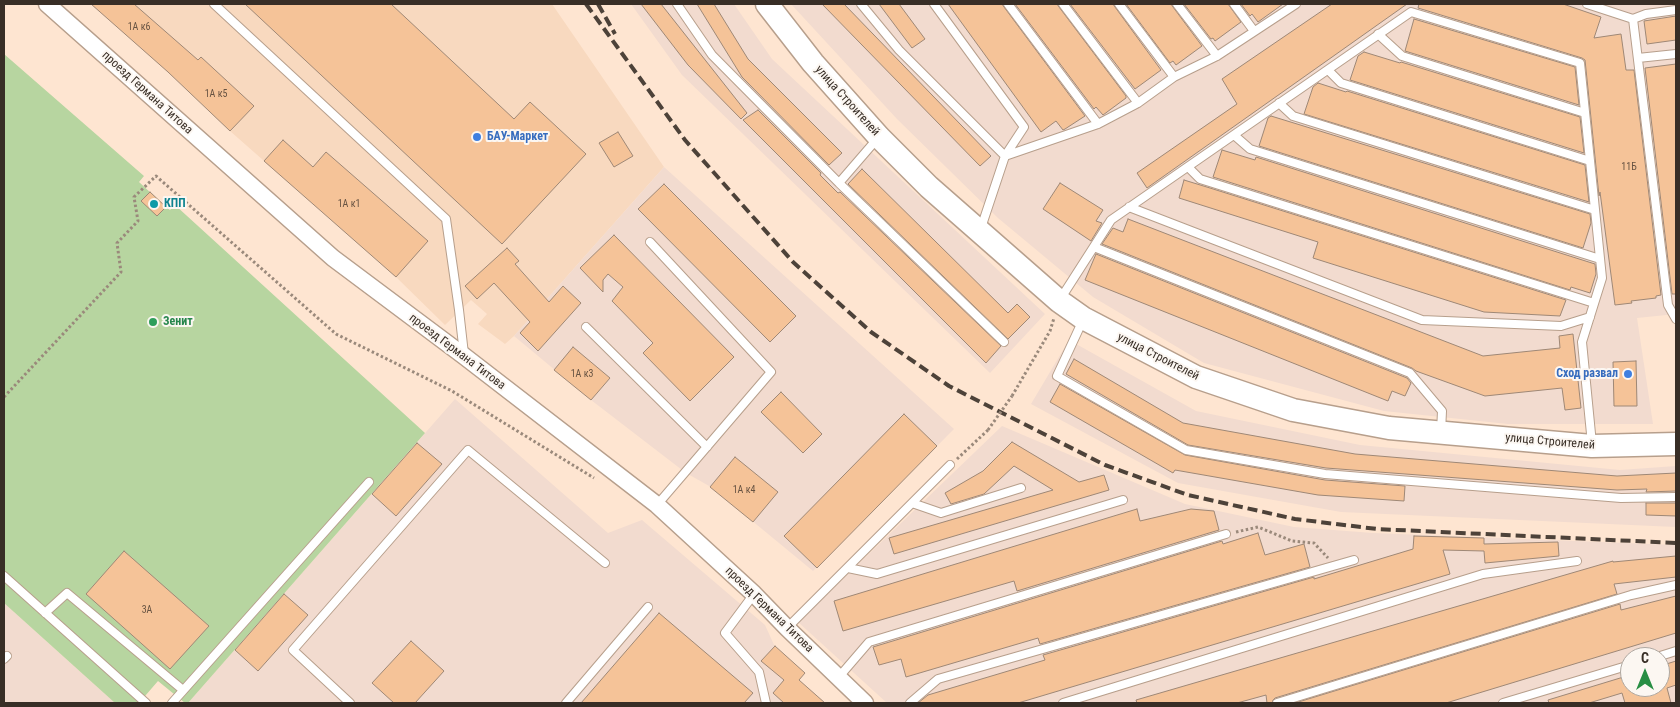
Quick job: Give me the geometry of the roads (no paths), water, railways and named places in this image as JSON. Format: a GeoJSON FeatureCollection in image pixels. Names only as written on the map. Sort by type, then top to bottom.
{"type":"FeatureCollection","features":[{"type":"Feature","properties":{"kind":"main road","name":"улица Строителей"},"geometry":{"type":"LineString","coordinates":[[767,4],[813,64],[879,137],[929,187],[1059,301],[1083,318],[1196,377],[1293,410],[1389,428],[1592,446],[1676,444]]}},
{"type":"Feature","properties":{"kind":"street","name":"проезд Германа Титова"},"geometry":{"type":"LineString","coordinates":[[46,4],[333,258],[657,505],[754,594],[865,703]]}},
{"type":"Feature","properties":{"kind":"lane"},"geometry":{"type":"LineString","coordinates":[[214,4],[446,219],[464,356]]}},
{"type":"Feature","properties":{"kind":"lane"},"geometry":{"type":"LineString","coordinates":[[677,4],[712,55],[839,183],[1004,342]]}},
{"type":"Feature","properties":{"kind":"lane"},"geometry":{"type":"LineString","coordinates":[[861,4],[899,50],[1005,156]]}},
{"type":"Feature","properties":{"kind":"lane"},"geometry":{"type":"LineString","coordinates":[[934,4],[1024,127],[1005,156],[980,231]]}},
{"type":"Feature","properties":{"kind":"lane"},"geometry":{"type":"LineString","coordinates":[[1008,4],[1098,124]]}},
{"type":"Feature","properties":{"kind":"lane"},"geometry":{"type":"LineString","coordinates":[[1063,4],[1138,103]]}},
{"type":"Feature","properties":{"kind":"lane"},"geometry":{"type":"LineString","coordinates":[[1119,4],[1174,77]]}},
{"type":"Feature","properties":{"kind":"lane"},"geometry":{"type":"LineString","coordinates":[[1177,4],[1216,56]]}},
{"type":"Feature","properties":{"kind":"lane"},"geometry":{"type":"LineString","coordinates":[[1234,4],[1254,31]]}},
{"type":"Feature","properties":{"kind":"lane"},"geometry":{"type":"LineString","coordinates":[[1005,156],[1098,124],[1138,103],[1174,77],[1216,56],[1295,4]]}},
{"type":"Feature","properties":{"kind":"lane"},"geometry":{"type":"LineString","coordinates":[[1587,4],[1600,6],[1633,19],[1646,14],[1676,10]]}},
{"type":"Feature","properties":{"kind":"lane"},"geometry":{"type":"LineString","coordinates":[[1645,4],[1646,14]]}},
{"type":"Feature","properties":{"kind":"lane"},"geometry":{"type":"LineString","coordinates":[[1059,301],[1111,220],[1412,12],[1580,63],[1602,278],[1582,342],[1592,446]]}},
{"type":"Feature","properties":{"kind":"lane"},"geometry":{"type":"LineString","coordinates":[[1633,19],[1672,305],[1676,319]]}},
{"type":"Feature","properties":{"kind":"lane"},"geometry":{"type":"LineString","coordinates":[[1378,34],[1402,56],[1585,113]]}},
{"type":"Feature","properties":{"kind":"lane"},"geometry":{"type":"LineString","coordinates":[[1638,58],[1676,54]]}},
{"type":"Feature","properties":{"kind":"lane"},"geometry":{"type":"LineString","coordinates":[[1328,70],[1341,83],[1590,161]]}},
{"type":"Feature","properties":{"kind":"lane"},"geometry":{"type":"LineString","coordinates":[[1279,103],[1293,116],[1595,210]]}},
{"type":"Feature","properties":{"kind":"lane"},"geometry":{"type":"LineString","coordinates":[[1234,135],[1250,149],[1600,259]]}},
{"type":"Feature","properties":{"kind":"lane"},"geometry":{"type":"LineString","coordinates":[[839,183],[879,137]]}},
{"type":"Feature","properties":{"kind":"lane"},"geometry":{"type":"LineString","coordinates":[[1188,166],[1200,178],[1594,303]]}},
{"type":"Feature","properties":{"kind":"lane"},"geometry":{"type":"LineString","coordinates":[[1129,207],[1422,320],[1561,326],[1590,317]]}},
{"type":"Feature","properties":{"kind":"lane"},"geometry":{"type":"LineString","coordinates":[[650,242],[771,372],[657,505]]}},
{"type":"Feature","properties":{"kind":"lane"},"geometry":{"type":"LineString","coordinates":[[1094,246],[1410,373],[1442,411],[1441,432]]}},
{"type":"Feature","properties":{"kind":"lane"},"geometry":{"type":"LineString","coordinates":[[1083,318],[1057,376],[1186,450],[1325,474],[1621,498],[1676,498]]}},
{"type":"Feature","properties":{"kind":"lane"},"geometry":{"type":"LineString","coordinates":[[586,327],[707,448]]}},
{"type":"Feature","properties":{"kind":"lane"},"geometry":{"type":"LineString","coordinates":[[350,703],[293,650],[468,450],[606,562]]}},
{"type":"Feature","properties":{"kind":"lane"},"geometry":{"type":"LineString","coordinates":[[787,628],[950,465]]}},
{"type":"Feature","properties":{"kind":"lane"},"geometry":{"type":"LineString","coordinates":[[172,703],[369,482]]}},
{"type":"Feature","properties":{"kind":"lane"},"geometry":{"type":"LineString","coordinates":[[912,503],[941,513],[1021,488]]}},
{"type":"Feature","properties":{"kind":"lane"},"geometry":{"type":"LineString","coordinates":[[848,568],[877,574],[1123,500]]}},
{"type":"Feature","properties":{"kind":"lane"},"geometry":{"type":"LineString","coordinates":[[838,678],[869,642],[1226,534]]}},
{"type":"Feature","properties":{"kind":"lane"},"geometry":{"type":"LineString","coordinates":[[910,703],[938,679],[1354,560]]}},
{"type":"Feature","properties":{"kind":"lane"},"geometry":{"type":"LineString","coordinates":[[1063,703],[1483,574],[1577,561]]}},
{"type":"Feature","properties":{"kind":"lane"},"geometry":{"type":"LineString","coordinates":[[4,576],[146,703]]}},
{"type":"Feature","properties":{"kind":"lane"},"geometry":{"type":"LineString","coordinates":[[1277,703],[1631,595],[1676,585]]}},
{"type":"Feature","properties":{"kind":"lane"},"geometry":{"type":"LineString","coordinates":[[46,613],[67,593],[183,690]]}},
{"type":"Feature","properties":{"kind":"lane"},"geometry":{"type":"LineString","coordinates":[[754,594],[725,633],[759,672],[766,703]]}},
{"type":"Feature","properties":{"kind":"lane"},"geometry":{"type":"LineString","coordinates":[[566,703],[648,607]]}},
{"type":"Feature","properties":{"kind":"lane"},"geometry":{"type":"LineString","coordinates":[[1504,703],[1620,668]]}},
{"type":"Feature","properties":{"kind":"railway"},"geometry":{"type":"LineString","coordinates":[[586,4],[685,140],[793,262],[871,332],[949,386],[1105,465],[1188,495],[1295,519],[1377,529],[1676,543]]}},
{"type":"Feature","properties":{"kind":"railway"},"geometry":{"type":"LineString","coordinates":[[598,4],[615,34]]}},
{"type":"Feature","properties":{"kind":"place","name":"БАУ-Маркет"},"geometry":{"type":"Point","coordinates":[477,137]}},
{"type":"Feature","properties":{"kind":"place","name":"КПП"},"geometry":{"type":"Point","coordinates":[154,204]}},
{"type":"Feature","properties":{"kind":"place","name":"Зенит"},"geometry":{"type":"Point","coordinates":[153,322]}},
{"type":"Feature","properties":{"kind":"place","name":"Сход развал"},"geometry":{"type":"Point","coordinates":[1628,374]}}]}
